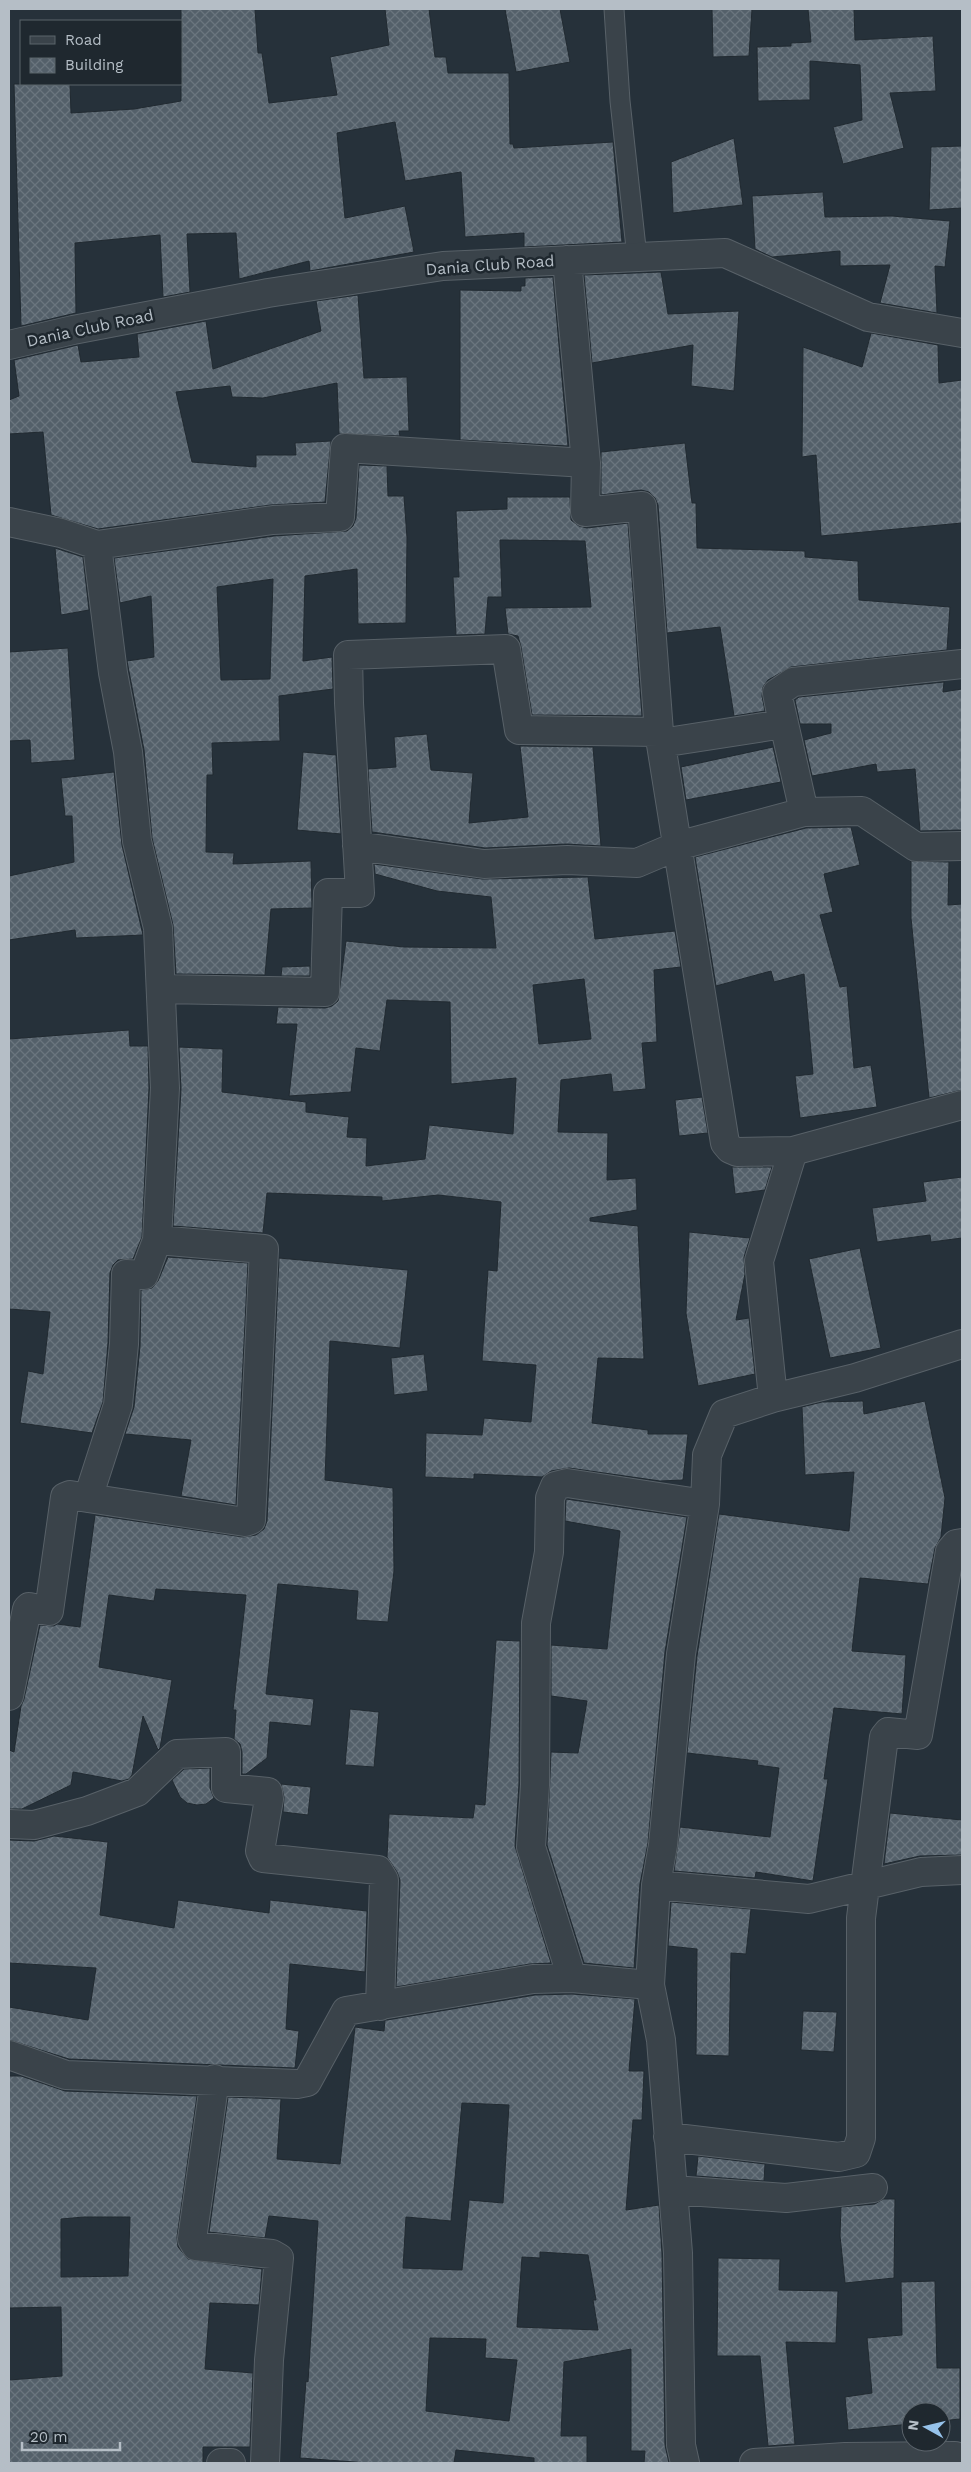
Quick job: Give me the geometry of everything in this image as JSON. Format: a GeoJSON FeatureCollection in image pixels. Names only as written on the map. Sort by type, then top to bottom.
{"type":"FeatureCollection","features":[{"type":"Feature","properties":{"kind":"street","name":"Dania Club Road"},"geometry":{"type":"LineString","coordinates":[[9,345],[73,330],[268,293],[443,266],[725,253],[868,317],[962,332]]}},
{"type":"Feature","properties":{"kind":"street"},"geometry":{"type":"LineString","coordinates":[[568,260],[586,463],[585,512],[642,506],[660,737],[725,1142],[730,1149],[737,1152],[793,1151],[962,1105]]}},
{"type":"Feature","properties":{"kind":"street"},"geometry":{"type":"LineString","coordinates":[[9,522],[62,533],[97,545],[274,520],[340,516],[345,448],[586,463]]}},
{"type":"Feature","properties":{"kind":"street"},"geometry":{"type":"LineString","coordinates":[[88,1498],[118,1405],[124,1344],[126,1274],[144,1274],[157,1240],[165,1088],[158,928],[137,841],[128,752],[113,673],[97,545]]}},
{"type":"Feature","properties":{"kind":"street"},"geometry":{"type":"LineString","coordinates":[[161,990],[325,992],[328,893],[360,893],[348,704],[348,654],[506,649],[519,730],[660,737],[784,724],[777,693],[793,682],[962,664]]}},
{"type":"Feature","properties":{"kind":"street"},"geometry":{"type":"LineString","coordinates":[[778,697],[804,812]]}},
{"type":"Feature","properties":{"kind":"street"},"geometry":{"type":"LineString","coordinates":[[357,846],[484,864],[567,860],[637,863],[677,846],[804,812],[862,810],[916,846],[962,846]]}},
{"type":"Feature","properties":{"kind":"street"},"geometry":{"type":"LineString","coordinates":[[773,1398],[758,1261],[793,1151]]}},
{"type":"Feature","properties":{"kind":"street"},"geometry":{"type":"LineString","coordinates":[[9,1696],[27,1609],[29,1607],[49,1611],[65,1497],[70,1495],[245,1522],[251,1520],[264,1249],[157,1240]]}},
{"type":"Feature","properties":{"kind":"street"},"geometry":{"type":"LineString","coordinates":[[685,2463],[681,2445],[678,2253],[661,2040],[650,1985],[656,1885],[663,1845],[681,1654],[705,1504],[707,1455],[724,1414],[773,1398],[855,1378],[962,1344]]}},
{"type":"Feature","properties":{"kind":"street"},"geometry":{"type":"LineString","coordinates":[[572,1978],[531,1847],[535,1785],[536,1623],[549,1552],[550,1498],[555,1486],[567,1483],[705,1504]]}},
{"type":"Feature","properties":{"kind":"street"},"geometry":{"type":"LineString","coordinates":[[668,2137],[839,2157],[856,2154],[861,2138],[861,1918],[884,1737],[888,1732],[918,1735],[950,1552],[956,1544],[962,1543]]}},
{"type":"Feature","properties":{"kind":"street"},"geometry":{"type":"LineString","coordinates":[[9,1824],[34,1826],[87,1811],[137,1792],[177,1754],[226,1752],[226,1788],[268,1792],[269,1799],[260,1851],[263,1858],[378,1870],[384,1880],[380,2006]]}},
{"type":"Feature","properties":{"kind":"street"},"geometry":{"type":"LineString","coordinates":[[656,1885],[809,1899],[921,1872],[962,1870]]}},
{"type":"Feature","properties":{"kind":"street"},"geometry":{"type":"LineString","coordinates":[[9,2055],[66,2076],[297,2084],[307,2082],[346,2012],[533,1980],[572,1978],[650,1985]]}},
{"type":"Feature","properties":{"kind":"street"},"geometry":{"type":"LineString","coordinates":[[215,2080],[192,2239],[196,2246],[272,2254],[278,2258],[269,2360],[265,2463]]}},
{"type":"Feature","properties":{"kind":"street"},"geometry":{"type":"LineString","coordinates":[[673,2190],[786,2198],[873,2188]]}},
{"type":"Feature","properties":{"kind":"street"},"geometry":{"type":"LineString","coordinates":[[754,2463],[844,2457],[955,2456],[962,2463]]}},
{"type":"Feature","properties":{"kind":"street"},"geometry":{"type":"LineString","coordinates":[[221,2463],[231,2463]]}},
{"type":"Feature","properties":{"kind":"lane"},"geometry":{"type":"LineString","coordinates":[[614,9],[620,101],[637,257]]}},
{"type":"Feature","properties":{"kind":"building"},"geometry":{"type":"Polygon","coordinates":[[[181,9],[255,9],[258,53],[262,53],[269,103],[337,95],[330,57],[389,45],[385,9],[429,9],[435,57],[446,57],[448,73],[509,73],[510,144],[513,144],[514,148],[613,142],[622,242],[524,247],[524,233],[465,237],[461,172],[405,181],[395,122],[337,133],[345,218],[405,206],[414,252],[310,271],[309,261],[239,279],[236,233],[187,234],[190,292],[163,297],[160,235],[75,243],[76,313],[21,326],[14,84],[70,85],[71,113],[134,109],[181,101],[181,9]]]}},
{"type":"Feature","properties":{"kind":"building"},"geometry":{"type":"Polygon","coordinates":[[[505,9],[560,9],[570,62],[516,72],[505,9]]]}},
{"type":"Feature","properties":{"kind":"building"},"geometry":{"type":"Polygon","coordinates":[[[712,9],[752,9],[749,56],[713,57],[712,9]]]}},
{"type":"Feature","properties":{"kind":"building"},"geometry":{"type":"Polygon","coordinates":[[[808,9],[854,9],[855,40],[933,36],[936,91],[890,93],[904,148],[843,164],[833,127],[862,120],[860,65],[810,61],[810,100],[758,101],[757,47],[791,46],[791,43],[811,42],[808,9]]]}},
{"type":"Feature","properties":{"kind":"building"},"geometry":{"type":"Polygon","coordinates":[[[734,138],[743,205],[673,213],[671,162],[734,138]]]}},
{"type":"Feature","properties":{"kind":"building"},"geometry":{"type":"Polygon","coordinates":[[[962,146],[962,208],[929,210],[931,147],[962,146]]]}},
{"type":"Feature","properties":{"kind":"building"},"geometry":{"type":"Polygon","coordinates":[[[823,192],[825,217],[892,216],[950,221],[945,267],[935,266],[937,313],[880,303],[890,265],[840,266],[840,251],[772,257],[755,249],[752,196],[823,192]]]}},
{"type":"Feature","properties":{"kind":"building"},"geometry":{"type":"Polygon","coordinates":[[[661,272],[668,314],[739,311],[734,391],[691,386],[693,345],[592,363],[584,275],[661,272]]]}},
{"type":"Feature","properties":{"kind":"building"},"geometry":{"type":"Polygon","coordinates":[[[553,277],[568,446],[460,440],[460,290],[521,291],[521,286],[525,286],[525,278],[553,277]]]}},
{"type":"Feature","properties":{"kind":"building"},"geometry":{"type":"Polygon","coordinates":[[[358,295],[364,378],[407,377],[409,431],[399,431],[400,436],[339,434],[337,383],[263,398],[232,397],[230,386],[176,392],[192,462],[256,467],[256,455],[296,455],[295,443],[331,441],[325,502],[271,505],[98,529],[51,515],[43,432],[9,434],[9,400],[19,396],[14,360],[78,345],[81,362],[139,357],[137,334],[206,321],[213,369],[321,331],[316,301],[358,295]]]}},
{"type":"Feature","properties":{"kind":"building"},"geometry":{"type":"Polygon","coordinates":[[[871,333],[938,345],[939,383],[962,380],[962,523],[821,536],[816,455],[802,457],[803,347],[862,367],[871,333]]]}},
{"type":"Feature","properties":{"kind":"building"},"geometry":{"type":"Polygon","coordinates":[[[685,443],[692,503],[696,503],[697,548],[805,551],[805,557],[858,561],[859,600],[950,607],[947,650],[791,667],[768,680],[763,687],[762,696],[765,711],[734,716],[720,627],[667,633],[658,505],[655,498],[649,492],[641,490],[601,495],[601,452],[685,443]]]}},
{"type":"Feature","properties":{"kind":"building"},"geometry":{"type":"Polygon","coordinates":[[[359,465],[387,466],[388,496],[404,496],[407,538],[406,623],[358,624],[357,569],[305,576],[303,661],[332,657],[333,689],[279,696],[280,741],[212,743],[213,775],[207,775],[206,852],[234,853],[233,864],[311,861],[312,908],[271,909],[265,975],[176,974],[173,925],[152,838],[144,750],[127,661],[154,657],[151,596],[120,603],[114,558],[274,536],[347,531],[353,526],[356,518],[359,465]],[[273,579],[217,587],[221,680],[270,679],[273,579]]]}},
{"type":"Feature","properties":{"kind":"building"},"geometry":{"type":"Polygon","coordinates":[[[507,497],[570,497],[571,520],[579,526],[587,528],[628,523],[642,716],[532,715],[521,647],[518,636],[508,634],[505,608],[591,607],[585,541],[500,540],[502,597],[488,597],[485,634],[456,635],[453,577],[459,577],[456,511],[507,509],[507,497]]]}},
{"type":"Feature","properties":{"kind":"building"},"geometry":{"type":"Polygon","coordinates":[[[55,548],[83,557],[89,610],[61,615],[55,548]]]}},
{"type":"Feature","properties":{"kind":"building"},"geometry":{"type":"Polygon","coordinates":[[[68,648],[75,760],[31,763],[30,740],[9,741],[9,652],[68,648]]]}},
{"type":"Feature","properties":{"kind":"building"},"geometry":{"type":"Polygon","coordinates":[[[944,682],[943,692],[962,689],[962,830],[920,831],[915,769],[877,772],[876,764],[812,776],[804,740],[831,733],[831,724],[800,724],[795,700],[799,697],[944,682]]]}},
{"type":"Feature","properties":{"kind":"building"},"geometry":{"type":"Polygon","coordinates":[[[427,734],[431,770],[473,773],[469,823],[528,817],[520,746],[593,747],[601,846],[566,844],[485,848],[372,832],[368,769],[396,767],[394,737],[427,734]]]}},
{"type":"Feature","properties":{"kind":"building"},"geometry":{"type":"Polygon","coordinates":[[[773,747],[781,782],[686,800],[681,767],[773,747]]]}},
{"type":"Feature","properties":{"kind":"building"},"geometry":{"type":"Polygon","coordinates":[[[303,752],[336,755],[341,834],[297,830],[303,752]]]}},
{"type":"Feature","properties":{"kind":"building"},"geometry":{"type":"Polygon","coordinates":[[[114,772],[122,845],[143,935],[76,938],[75,930],[9,940],[9,876],[74,862],[72,816],[65,816],[61,778],[114,772]]]}},
{"type":"Feature","properties":{"kind":"building"},"geometry":{"type":"Polygon","coordinates":[[[851,827],[860,865],[824,874],[833,912],[820,915],[840,987],[847,986],[854,1068],[871,1065],[877,1107],[800,1118],[795,1076],[813,1074],[804,974],[774,982],[771,971],[716,986],[695,857],[806,828],[851,827]]]}},
{"type":"Feature","properties":{"kind":"building"},"geometry":{"type":"Polygon","coordinates":[[[911,861],[949,862],[948,905],[962,904],[962,1090],[929,1098],[911,918],[911,861]]]}},
{"type":"Feature","properties":{"kind":"building"},"geometry":{"type":"Polygon","coordinates":[[[374,864],[482,879],[588,877],[595,939],[675,931],[681,967],[654,970],[657,1042],[642,1043],[646,1089],[613,1092],[611,1074],[561,1080],[558,1132],[608,1133],[607,1180],[636,1178],[637,1210],[590,1218],[590,1221],[638,1226],[644,1359],[598,1358],[592,1423],[648,1430],[648,1434],[688,1434],[683,1480],[660,1481],[569,1468],[551,1471],[542,1477],[474,1474],[474,1479],[425,1477],[426,1433],[482,1435],[484,1418],[531,1422],[536,1365],[482,1361],[488,1270],[497,1271],[501,1202],[438,1195],[382,1201],[382,1197],[267,1193],[263,1233],[173,1226],[181,1089],[179,1047],[223,1049],[222,1092],[306,1102],[306,1112],[349,1117],[347,1137],[367,1138],[366,1166],[425,1159],[429,1125],[513,1134],[516,1078],[451,1084],[450,1002],[387,1000],[380,1051],[356,1048],[351,1092],[289,1096],[297,1024],[276,1024],[278,1007],[325,1008],[332,1006],[338,1001],[346,941],[404,947],[496,948],[491,897],[437,891],[375,874],[374,864]],[[584,979],[533,985],[539,1044],[591,1039],[584,979]]]}},
{"type":"Feature","properties":{"kind":"building"},"geometry":{"type":"Polygon","coordinates":[[[310,966],[310,976],[281,976],[282,967],[310,966]]]}},
{"type":"Feature","properties":{"kind":"building"},"geometry":{"type":"Polygon","coordinates":[[[129,1030],[130,1046],[148,1046],[149,1088],[142,1237],[133,1259],[118,1260],[113,1265],[110,1273],[108,1343],[103,1402],[92,1433],[20,1423],[28,1371],[43,1374],[50,1312],[9,1309],[9,1039],[129,1030]]]}},
{"type":"Feature","properties":{"kind":"building"},"geometry":{"type":"Polygon","coordinates":[[[702,1097],[708,1133],[679,1136],[675,1100],[702,1097]]]}},
{"type":"Feature","properties":{"kind":"building"},"geometry":{"type":"Polygon","coordinates":[[[732,1167],[772,1167],[765,1190],[735,1194],[732,1167]]]}},
{"type":"Feature","properties":{"kind":"building"},"geometry":{"type":"Polygon","coordinates":[[[962,1177],[962,1238],[931,1242],[930,1235],[877,1242],[872,1208],[926,1201],[923,1182],[962,1177]]]}},
{"type":"Feature","properties":{"kind":"building"},"geometry":{"type":"Polygon","coordinates":[[[689,1232],[750,1238],[744,1257],[745,1274],[736,1320],[749,1318],[755,1374],[698,1386],[686,1313],[689,1232]]]}},
{"type":"Feature","properties":{"kind":"building"},"geometry":{"type":"Polygon","coordinates":[[[860,1248],[881,1348],[830,1358],[809,1259],[860,1248]]]}},
{"type":"Feature","properties":{"kind":"building"},"geometry":{"type":"Polygon","coordinates":[[[168,1257],[248,1263],[236,1505],[181,1496],[191,1440],[125,1434],[134,1407],[140,1346],[141,1290],[152,1288],[158,1281],[168,1257]]]}},
{"type":"Feature","properties":{"kind":"building"},"geometry":{"type":"Polygon","coordinates":[[[279,1258],[408,1270],[400,1348],[330,1341],[325,1480],[393,1488],[394,1571],[388,1622],[356,1620],[358,1591],[278,1584],[266,1694],[314,1699],[311,1726],[270,1722],[267,1758],[246,1774],[242,1774],[242,1752],[240,1744],[234,1739],[236,1710],[233,1710],[246,1595],[156,1589],[154,1601],[109,1595],[99,1667],[172,1680],[160,1748],[158,1750],[143,1716],[132,1775],[129,1779],[122,1781],[73,1772],[71,1785],[22,1809],[9,1809],[9,1750],[14,1752],[21,1706],[40,1625],[54,1626],[57,1624],[80,1627],[95,1515],[243,1537],[256,1535],[264,1529],[267,1521],[279,1258]]]}},
{"type":"Feature","properties":{"kind":"building"},"geometry":{"type":"Polygon","coordinates":[[[424,1354],[428,1391],[394,1395],[391,1358],[424,1354]]]}},
{"type":"Feature","properties":{"kind":"building"},"geometry":{"type":"Polygon","coordinates":[[[863,1401],[864,1414],[925,1401],[945,1498],[941,1537],[935,1548],[928,1584],[860,1578],[852,1651],[906,1655],[902,1714],[834,1708],[824,1779],[828,1779],[813,1881],[756,1872],[755,1878],[674,1871],[680,1827],[770,1837],[779,1768],[757,1765],[758,1761],[687,1753],[697,1656],[719,1514],[849,1531],[854,1472],[805,1475],[802,1407],[822,1402],[863,1401]]]}},
{"type":"Feature","properties":{"kind":"building"},"geometry":{"type":"Polygon","coordinates":[[[566,1499],[687,1517],[665,1652],[648,1843],[640,1884],[634,1968],[584,1963],[547,1845],[551,1752],[578,1753],[587,1701],[551,1696],[551,1645],[607,1649],[620,1531],[565,1521],[566,1499]]]}},
{"type":"Feature","properties":{"kind":"building"},"geometry":{"type":"Polygon","coordinates":[[[496,1640],[520,1641],[519,1784],[515,1846],[551,1963],[530,1964],[396,1987],[400,1880],[387,1857],[389,1814],[473,1818],[475,1804],[485,1805],[496,1640]]]}},
{"type":"Feature","properties":{"kind":"building"},"geometry":{"type":"Polygon","coordinates":[[[350,1709],[379,1712],[374,1767],[345,1765],[350,1709]]]}},
{"type":"Feature","properties":{"kind":"building"},"geometry":{"type":"Polygon","coordinates":[[[210,1768],[210,1788],[214,1798],[206,1804],[187,1803],[180,1797],[172,1780],[184,1769],[210,1768]]]}},
{"type":"Feature","properties":{"kind":"building"},"geometry":{"type":"Polygon","coordinates":[[[281,1784],[311,1787],[308,1815],[283,1812],[284,1797],[281,1784]]]}},
{"type":"Feature","properties":{"kind":"building"},"geometry":{"type":"Polygon","coordinates":[[[890,1813],[962,1820],[962,1855],[920,1856],[884,1864],[890,1813]]]}},
{"type":"Feature","properties":{"kind":"building"},"geometry":{"type":"Polygon","coordinates":[[[54,1836],[108,1842],[100,1915],[174,1928],[178,1900],[269,1913],[270,1900],[367,1911],[365,1972],[290,1964],[286,2029],[299,2031],[295,2068],[69,2059],[9,2040],[9,2007],[88,2020],[96,1968],[9,1963],[9,1840],[34,1841],[54,1836]]]}},
{"type":"Feature","properties":{"kind":"building"},"geometry":{"type":"Polygon","coordinates":[[[671,1902],[751,1909],[746,1954],[731,1953],[729,2056],[696,2055],[697,1949],[668,1946],[671,1902]]]}},
{"type":"Feature","properties":{"kind":"building"},"geometry":{"type":"Polygon","coordinates":[[[572,1994],[635,1999],[629,2071],[644,2071],[642,2120],[633,2120],[626,2210],[659,2205],[662,2254],[665,2445],[669,2463],[644,2463],[645,2451],[631,2451],[631,2349],[564,2362],[561,2436],[587,2436],[587,2463],[534,2463],[534,2458],[456,2450],[454,2463],[368,2463],[300,2458],[306,2381],[308,2382],[318,2221],[269,2216],[265,2238],[209,2232],[228,2097],[281,2099],[277,2159],[340,2164],[355,2027],[384,2031],[385,2020],[535,1995],[572,1994]],[[462,2103],[451,2221],[406,2217],[403,2268],[462,2270],[469,2200],[503,2203],[509,2105],[462,2103]],[[540,2252],[540,2258],[522,2257],[517,2327],[598,2330],[593,2300],[596,2300],[588,2255],[540,2252]],[[430,2338],[426,2411],[509,2421],[517,2360],[485,2358],[486,2339],[430,2338]]]}},
{"type":"Feature","properties":{"kind":"building"},"geometry":{"type":"Polygon","coordinates":[[[803,2011],[837,2012],[834,2052],[801,2050],[803,2011]]]}},
{"type":"Feature","properties":{"kind":"building"},"geometry":{"type":"Polygon","coordinates":[[[9,2076],[21,2076],[65,2091],[197,2096],[177,2237],[178,2247],[188,2259],[262,2269],[259,2305],[210,2303],[205,2369],[253,2373],[250,2447],[203,2447],[203,2463],[9,2463],[9,2380],[62,2376],[61,2307],[9,2308],[9,2076]],[[130,2217],[61,2219],[61,2277],[128,2276],[130,2217]]]}},
{"type":"Feature","properties":{"kind":"building"},"geometry":{"type":"Polygon","coordinates":[[[698,2156],[765,2164],[764,2181],[696,2176],[698,2156]]]}},
{"type":"Feature","properties":{"kind":"building"},"geometry":{"type":"Polygon","coordinates":[[[883,2199],[895,2199],[894,2278],[845,2283],[840,2236],[841,2207],[875,2204],[883,2199]]]}},
{"type":"Feature","properties":{"kind":"building"},"geometry":{"type":"Polygon","coordinates":[[[718,2258],[780,2259],[779,2290],[838,2291],[836,2343],[786,2342],[795,2444],[768,2446],[760,2356],[717,2356],[718,2258]]]}},
{"type":"Feature","properties":{"kind":"building"},"geometry":{"type":"Polygon","coordinates":[[[935,2281],[937,2368],[960,2368],[960,2419],[951,2420],[951,2402],[901,2402],[901,2425],[848,2430],[845,2397],[872,2393],[867,2338],[902,2335],[901,2282],[935,2281]]]}}]}
